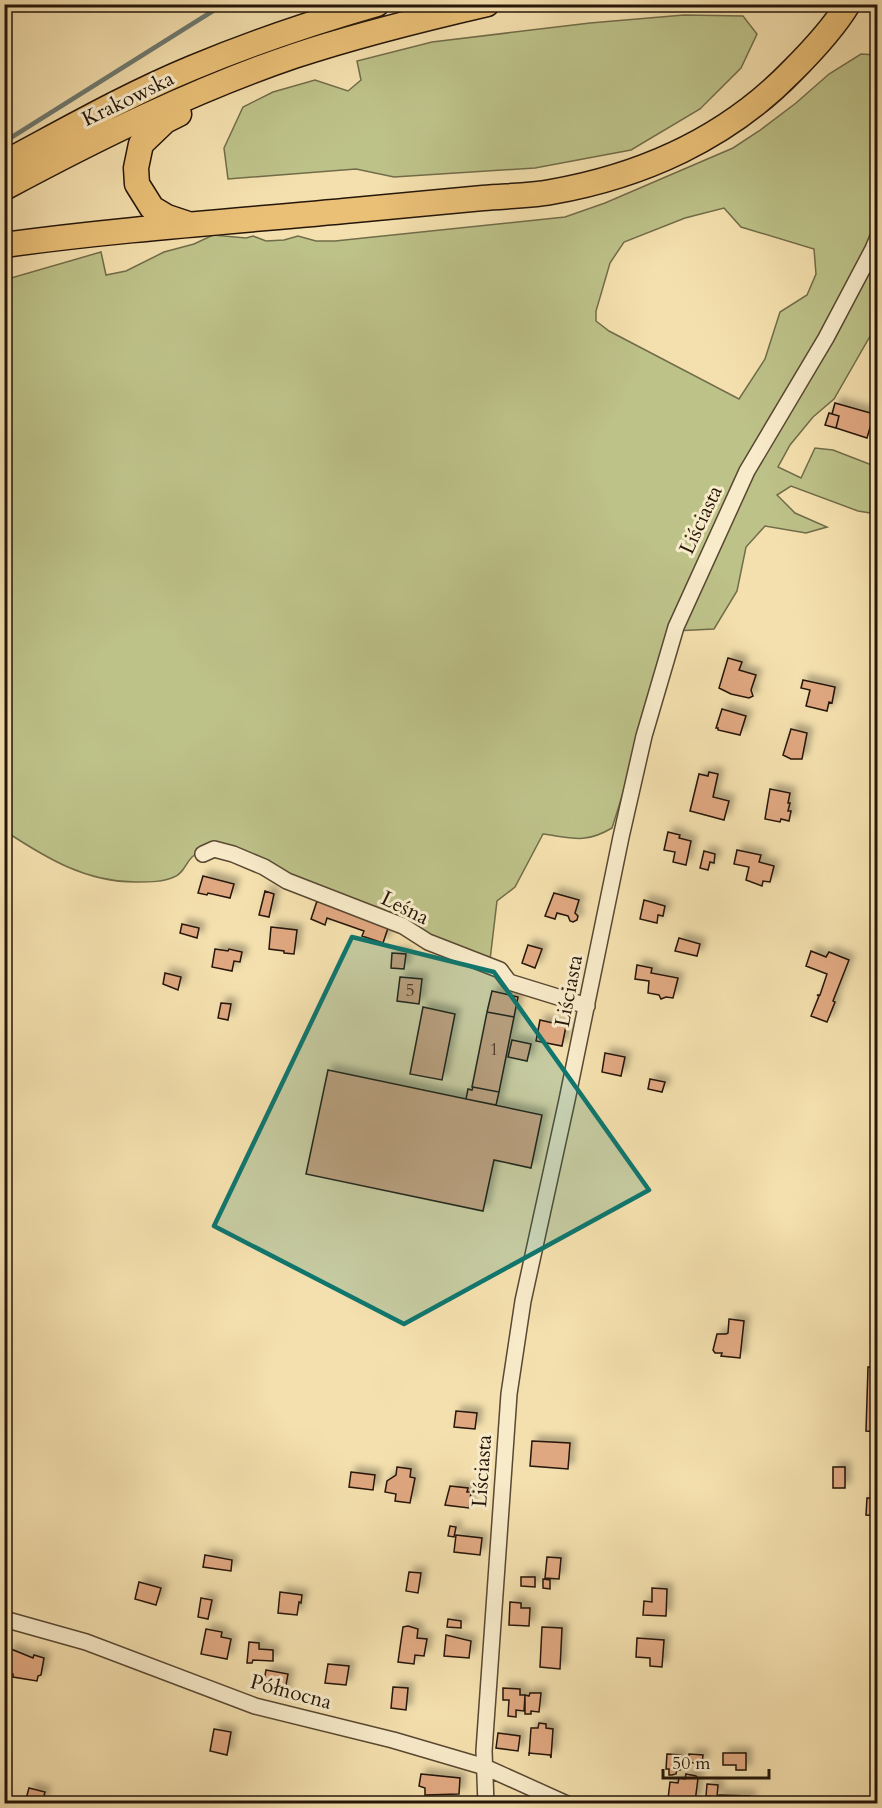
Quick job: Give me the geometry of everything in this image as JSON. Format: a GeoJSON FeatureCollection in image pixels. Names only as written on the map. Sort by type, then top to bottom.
{"type":"FeatureCollection","features":[{"type":"Feature","properties":{"kind":"main road"},"geometry":{"type":"LineString","coordinates":[[255,44],[317,4]]}},
{"type":"Feature","properties":{"kind":"main road"},"geometry":{"type":"LineString","coordinates":[[255,44],[377,4]]}},
{"type":"Feature","properties":{"kind":"main road"},"geometry":{"type":"LineString","coordinates":[[4,188],[208,89],[293,56],[487,4]]}},
{"type":"Feature","properties":{"kind":"main road"},"geometry":{"type":"LineString","coordinates":[[4,245],[190,225],[548,192],[619,176],[682,151],[738,118],[782,82],[822,39],[848,4]]}},
{"type":"Feature","properties":{"kind":"main road","name":"Krakowska"},"geometry":{"type":"LineString","coordinates":[[4,163],[140,92],[190,69],[255,44]]}},
{"type":"Feature","properties":{"kind":"main road"},"geometry":{"type":"LineString","coordinates":[[190,225],[167,217],[152,208],[143,196],[137,184],[136,168],[141,144],[165,121],[293,56]]}},
{"type":"Feature","properties":{"kind":"street","name":"Liściasta"},"geometry":{"type":"LineString","coordinates":[[486,1803],[484,1751],[509,1394],[523,1301],[644,736],[676,627],[747,471],[826,338],[878,237]]}},
{"type":"Feature","properties":{"kind":"street","name":"Leśna"},"geometry":{"type":"LineString","coordinates":[[203,854],[214,849],[233,854],[264,867],[288,882],[403,926],[428,942],[500,970],[509,982],[587,1006]]}},
{"type":"Feature","properties":{"kind":"street","name":"Północna"},"geometry":{"type":"LineString","coordinates":[[4,1619],[86,1642],[255,1706],[393,1740],[485,1767],[567,1803]]}},
{"type":"Feature","properties":{"kind":"highlighted area"},"geometry":{"type":"Polygon","coordinates":[[[352,937],[494,972],[649,1190],[404,1324],[214,1226],[352,937]]]}},
{"type":"Feature","properties":{"kind":"green space"},"geometry":{"type":"Polygon","coordinates":[[[684,15],[743,16],[757,34],[741,68],[700,109],[631,150],[535,168],[394,177],[356,169],[228,179],[224,148],[243,107],[273,92],[315,80],[348,91],[361,80],[357,61],[432,42],[590,23],[684,15]]]}},
{"type":"Feature","properties":{"kind":"green space"},"geometry":{"type":"Polygon","coordinates":[[[861,54],[877,55],[877,324],[834,399],[813,417],[790,445],[778,467],[801,478],[815,448],[833,450],[877,467],[877,514],[858,511],[791,486],[777,495],[795,513],[827,527],[806,533],[765,526],[746,547],[737,591],[714,629],[674,631],[612,828],[586,838],[543,834],[515,887],[497,901],[490,960],[291,878],[258,857],[243,851],[225,848],[201,852],[192,857],[180,873],[165,880],[119,881],[101,878],[68,867],[5,831],[4,280],[101,252],[106,275],[126,271],[164,252],[194,244],[213,235],[246,238],[253,236],[266,241],[298,236],[316,241],[335,241],[565,217],[605,203],[733,148],[796,103],[829,74],[861,54]],[[724,208],[685,218],[624,242],[610,263],[596,311],[596,321],[609,331],[739,399],[765,359],[780,312],[807,295],[816,274],[814,249],[741,227],[724,208]]]}},
{"type":"Feature","properties":{"kind":"building"},"geometry":{"type":"Polygon","coordinates":[[[835,403],[874,414],[867,438],[836,428],[839,416],[832,414],[835,403]]]}},
{"type":"Feature","properties":{"kind":"building"},"geometry":{"type":"Polygon","coordinates":[[[829,413],[839,416],[836,428],[825,425],[829,413]]]}},
{"type":"Feature","properties":{"kind":"building"},"geometry":{"type":"Polygon","coordinates":[[[728,658],[742,662],[739,670],[756,675],[751,690],[753,696],[749,698],[731,694],[719,688],[728,658]]]}},
{"type":"Feature","properties":{"kind":"building"},"geometry":{"type":"Polygon","coordinates":[[[803,680],[835,687],[832,703],[829,702],[827,711],[806,706],[810,690],[801,688],[803,680]]]}},
{"type":"Feature","properties":{"kind":"building"},"geometry":{"type":"Polygon","coordinates":[[[722,709],[746,716],[740,735],[716,728],[722,709]]]}},
{"type":"Feature","properties":{"kind":"building"},"geometry":{"type":"Polygon","coordinates":[[[791,729],[807,733],[802,759],[791,759],[783,755],[791,729]]]}},
{"type":"Feature","properties":{"kind":"building"},"geometry":{"type":"Polygon","coordinates":[[[709,772],[718,774],[713,797],[729,801],[724,820],[690,811],[699,774],[708,776],[709,772]]]}},
{"type":"Feature","properties":{"kind":"building"},"geometry":{"type":"Polygon","coordinates":[[[770,789],[790,793],[789,821],[765,819],[770,789]]]}},
{"type":"Feature","properties":{"kind":"building"},"geometry":{"type":"Polygon","coordinates":[[[668,832],[691,841],[686,865],[673,862],[675,852],[664,850],[668,832]]]}},
{"type":"Feature","properties":{"kind":"building"},"geometry":{"type":"Polygon","coordinates":[[[737,850],[761,855],[759,862],[774,866],[770,882],[763,881],[762,886],[746,880],[749,867],[734,864],[737,850]]]}},
{"type":"Feature","properties":{"kind":"building"},"geometry":{"type":"Polygon","coordinates":[[[704,851],[715,854],[714,863],[710,862],[708,870],[700,868],[704,851]]]}},
{"type":"Feature","properties":{"kind":"building"},"geometry":{"type":"Polygon","coordinates":[[[203,876],[234,884],[230,898],[198,893],[203,876]]]}},
{"type":"Feature","properties":{"kind":"building"},"geometry":{"type":"Polygon","coordinates":[[[265,891],[274,894],[269,917],[259,915],[265,891]]]}},
{"type":"Feature","properties":{"kind":"building"},"geometry":{"type":"Polygon","coordinates":[[[554,893],[579,900],[575,913],[578,916],[577,920],[570,921],[568,916],[557,913],[555,919],[545,916],[554,893]]]}},
{"type":"Feature","properties":{"kind":"building"},"geometry":{"type":"Polygon","coordinates":[[[644,900],[665,906],[663,916],[658,915],[657,923],[640,919],[644,900]]]}},
{"type":"Feature","properties":{"kind":"building"},"geometry":{"type":"Polygon","coordinates":[[[317,901],[388,928],[383,943],[362,936],[364,931],[327,918],[325,925],[311,919],[317,901]]]}},
{"type":"Feature","properties":{"kind":"building"},"geometry":{"type":"Polygon","coordinates":[[[182,924],[199,928],[197,938],[180,933],[182,924]]]}},
{"type":"Feature","properties":{"kind":"building"},"geometry":{"type":"Polygon","coordinates":[[[271,927],[297,930],[294,954],[269,949],[271,927]]]}},
{"type":"Feature","properties":{"kind":"building"},"geometry":{"type":"Polygon","coordinates":[[[679,938],[700,944],[697,956],[675,951],[679,938]]]}},
{"type":"Feature","properties":{"kind":"building"},"geometry":{"type":"Polygon","coordinates":[[[528,945],[542,949],[535,968],[522,963],[528,945]]]}},
{"type":"Feature","properties":{"kind":"building"},"geometry":{"type":"Polygon","coordinates":[[[215,949],[242,952],[240,962],[234,961],[232,971],[212,967],[215,949]]]}},
{"type":"Feature","properties":{"kind":"building"},"geometry":{"type":"Polygon","coordinates":[[[811,951],[826,957],[829,952],[849,960],[827,1022],[811,1016],[819,996],[817,995],[820,995],[827,974],[806,966],[811,951]]]}},
{"type":"Feature","properties":{"kind":"building"},"geometry":{"type":"Polygon","coordinates":[[[392,953],[406,954],[404,969],[391,968],[392,953]]]}},
{"type":"Feature","properties":{"kind":"building"},"geometry":{"type":"Polygon","coordinates":[[[637,965],[652,968],[651,973],[678,978],[673,998],[661,999],[659,995],[648,993],[649,981],[635,979],[637,965]]]}},
{"type":"Feature","properties":{"kind":"building"},"geometry":{"type":"Polygon","coordinates":[[[165,973],[181,977],[178,990],[163,984],[165,973]]]}},
{"type":"Feature","properties":{"kind":"building"},"geometry":{"type":"Polygon","coordinates":[[[400,977],[422,979],[419,1004],[397,1001],[400,977]]]}},
{"type":"Feature","properties":{"kind":"building"},"geometry":{"type":"Polygon","coordinates":[[[492,991],[518,997],[514,1017],[487,1012],[492,991]]]}},
{"type":"Feature","properties":{"kind":"building"},"geometry":{"type":"Polygon","coordinates":[[[221,1003],[231,1004],[228,1020],[218,1018],[221,1003]]]}},
{"type":"Feature","properties":{"kind":"building"},"geometry":{"type":"Polygon","coordinates":[[[423,1007],[455,1014],[442,1080],[410,1074],[423,1007]]]}},
{"type":"Feature","properties":{"kind":"building"},"geometry":{"type":"Polygon","coordinates":[[[487,1012],[514,1017],[499,1092],[472,1087],[487,1012]]]}},
{"type":"Feature","properties":{"kind":"building"},"geometry":{"type":"Polygon","coordinates":[[[540,1020],[566,1026],[562,1046],[536,1041],[540,1020]]]}},
{"type":"Feature","properties":{"kind":"building"},"geometry":{"type":"Polygon","coordinates":[[[512,1040],[531,1044],[527,1061],[508,1057],[512,1040]]]}},
{"type":"Feature","properties":{"kind":"building"},"geometry":{"type":"Polygon","coordinates":[[[605,1053],[625,1057],[621,1076],[602,1072],[605,1053]]]}},
{"type":"Feature","properties":{"kind":"building"},"geometry":{"type":"Polygon","coordinates":[[[328,1070],[542,1115],[531,1168],[494,1160],[483,1211],[306,1174],[328,1070]]]}},
{"type":"Feature","properties":{"kind":"building"},"geometry":{"type":"Polygon","coordinates":[[[650,1079],[665,1082],[662,1092],[648,1089],[650,1079]]]}},
{"type":"Feature","properties":{"kind":"building"},"geometry":{"type":"Polygon","coordinates":[[[473,1087],[499,1092],[496,1105],[466,1099],[468,1089],[472,1090],[473,1087]]]}},
{"type":"Feature","properties":{"kind":"building"},"geometry":{"type":"Polygon","coordinates":[[[729,1319],[744,1321],[740,1358],[721,1356],[722,1353],[715,1353],[713,1350],[717,1334],[728,1333],[729,1319]]]}},
{"type":"Feature","properties":{"kind":"building"},"geometry":{"type":"Polygon","coordinates":[[[868,1367],[878,1367],[878,1432],[866,1431],[868,1367]]]}},
{"type":"Feature","properties":{"kind":"building"},"geometry":{"type":"Polygon","coordinates":[[[456,1411],[477,1413],[475,1429],[454,1427],[456,1411]]]}},
{"type":"Feature","properties":{"kind":"building"},"geometry":{"type":"Polygon","coordinates":[[[532,1441],[570,1443],[568,1469],[530,1466],[532,1441]]]}},
{"type":"Feature","properties":{"kind":"building"},"geometry":{"type":"Polygon","coordinates":[[[872,1460],[878,1460],[878,1482],[871,1481],[872,1460]]]}},
{"type":"Feature","properties":{"kind":"building"},"geometry":{"type":"Polygon","coordinates":[[[397,1467],[411,1469],[410,1477],[415,1478],[410,1503],[395,1501],[396,1494],[385,1492],[387,1481],[396,1475],[397,1467]]]}},
{"type":"Feature","properties":{"kind":"building"},"geometry":{"type":"Polygon","coordinates":[[[833,1467],[845,1467],[845,1488],[833,1488],[833,1467]]]}},
{"type":"Feature","properties":{"kind":"building"},"geometry":{"type":"Polygon","coordinates":[[[351,1472],[375,1475],[373,1490],[349,1487],[351,1472]]]}},
{"type":"Feature","properties":{"kind":"building"},"geometry":{"type":"Polygon","coordinates":[[[450,1486],[468,1488],[467,1492],[471,1492],[469,1508],[445,1505],[450,1486]]]}},
{"type":"Feature","properties":{"kind":"building"},"geometry":{"type":"Polygon","coordinates":[[[867,1498],[878,1499],[878,1516],[866,1515],[867,1498]]]}},
{"type":"Feature","properties":{"kind":"building"},"geometry":{"type":"Polygon","coordinates":[[[450,1526],[456,1527],[454,1537],[448,1536],[450,1526]]]}},
{"type":"Feature","properties":{"kind":"building"},"geometry":{"type":"Polygon","coordinates":[[[456,1535],[482,1538],[480,1555],[454,1552],[456,1535]]]}},
{"type":"Feature","properties":{"kind":"building"},"geometry":{"type":"Polygon","coordinates":[[[205,1555],[232,1560],[231,1571],[203,1567],[205,1555]]]}},
{"type":"Feature","properties":{"kind":"building"},"geometry":{"type":"Polygon","coordinates":[[[547,1557],[561,1558],[559,1579],[545,1578],[547,1557]]]}},
{"type":"Feature","properties":{"kind":"building"},"geometry":{"type":"Polygon","coordinates":[[[409,1572],[421,1573],[418,1593],[406,1591],[409,1572]]]}},
{"type":"Feature","properties":{"kind":"building"},"geometry":{"type":"Polygon","coordinates":[[[521,1577],[535,1577],[535,1587],[521,1586],[521,1577]]]}},
{"type":"Feature","properties":{"kind":"building"},"geometry":{"type":"Polygon","coordinates":[[[543,1579],[550,1580],[550,1589],[543,1588],[543,1579]]]}},
{"type":"Feature","properties":{"kind":"building"},"geometry":{"type":"Polygon","coordinates":[[[139,1582],[161,1588],[156,1605],[135,1599],[139,1582]]]}},
{"type":"Feature","properties":{"kind":"building"},"geometry":{"type":"Polygon","coordinates":[[[652,1588],[667,1589],[666,1616],[643,1615],[644,1601],[652,1602],[652,1588]]]}},
{"type":"Feature","properties":{"kind":"building"},"geometry":{"type":"Polygon","coordinates":[[[280,1592],[302,1595],[297,1615],[278,1613],[280,1592]]]}},
{"type":"Feature","properties":{"kind":"building"},"geometry":{"type":"Polygon","coordinates":[[[201,1598],[212,1600],[208,1619],[198,1617],[201,1598]]]}},
{"type":"Feature","properties":{"kind":"building"},"geometry":{"type":"Polygon","coordinates":[[[510,1602],[521,1603],[521,1608],[530,1608],[529,1626],[509,1625],[510,1602]]]}},
{"type":"Feature","properties":{"kind":"building"},"geometry":{"type":"Polygon","coordinates":[[[448,1619],[461,1621],[461,1628],[447,1627],[448,1619]]]}},
{"type":"Feature","properties":{"kind":"building"},"geometry":{"type":"Polygon","coordinates":[[[403,1627],[418,1629],[417,1638],[427,1639],[424,1656],[415,1655],[414,1664],[398,1662],[403,1627]]]}},
{"type":"Feature","properties":{"kind":"building"},"geometry":{"type":"Polygon","coordinates":[[[542,1627],[562,1628],[560,1669],[540,1667],[542,1627]]]}},
{"type":"Feature","properties":{"kind":"building"},"geometry":{"type":"Polygon","coordinates":[[[206,1629],[222,1632],[221,1637],[231,1639],[227,1659],[201,1654],[206,1629]]]}},
{"type":"Feature","properties":{"kind":"building"},"geometry":{"type":"Polygon","coordinates":[[[446,1635],[471,1641],[469,1658],[444,1656],[446,1635]]]}},
{"type":"Feature","properties":{"kind":"building"},"geometry":{"type":"Polygon","coordinates":[[[637,1638],[664,1640],[662,1667],[650,1666],[650,1658],[636,1657],[637,1638]]]}},
{"type":"Feature","properties":{"kind":"building"},"geometry":{"type":"Polygon","coordinates":[[[249,1642],[259,1643],[259,1649],[273,1650],[273,1661],[253,1660],[252,1663],[247,1663],[249,1642]]]}},
{"type":"Feature","properties":{"kind":"building"},"geometry":{"type":"Polygon","coordinates":[[[11,1649],[33,1658],[34,1655],[44,1658],[41,1675],[38,1676],[37,1681],[13,1677],[13,1674],[4,1672],[4,1663],[11,1649]]]}},
{"type":"Feature","properties":{"kind":"building"},"geometry":{"type":"Polygon","coordinates":[[[328,1664],[349,1666],[346,1685],[325,1683],[328,1664]]]}},
{"type":"Feature","properties":{"kind":"building"},"geometry":{"type":"Polygon","coordinates":[[[266,1670],[288,1674],[284,1696],[262,1692],[266,1670]]]}},
{"type":"Feature","properties":{"kind":"building"},"geometry":{"type":"Polygon","coordinates":[[[393,1687],[408,1688],[406,1710],[391,1708],[393,1687]]]}},
{"type":"Feature","properties":{"kind":"building"},"geometry":{"type":"Polygon","coordinates":[[[503,1688],[520,1689],[520,1695],[525,1695],[524,1711],[516,1710],[516,1717],[508,1716],[509,1700],[503,1700],[503,1688]]]}},
{"type":"Feature","properties":{"kind":"building"},"geometry":{"type":"Polygon","coordinates":[[[530,1693],[541,1693],[539,1712],[531,1711],[531,1714],[525,1714],[525,1695],[529,1696],[530,1693]]]}},
{"type":"Feature","properties":{"kind":"building"},"geometry":{"type":"Polygon","coordinates":[[[539,1723],[546,1724],[546,1728],[553,1729],[551,1758],[550,1755],[529,1753],[531,1728],[538,1728],[539,1723]]]}},
{"type":"Feature","properties":{"kind":"building"},"geometry":{"type":"Polygon","coordinates":[[[214,1729],[231,1732],[227,1755],[210,1751],[214,1729]]]}},
{"type":"Feature","properties":{"kind":"building"},"geometry":{"type":"Polygon","coordinates":[[[498,1733],[520,1736],[518,1751],[496,1748],[498,1733]]]}},
{"type":"Feature","properties":{"kind":"building"},"geometry":{"type":"Polygon","coordinates":[[[723,1753],[746,1753],[746,1770],[736,1770],[736,1765],[723,1765],[723,1753]]]}},
{"type":"Feature","properties":{"kind":"building"},"geometry":{"type":"Polygon","coordinates":[[[667,1754],[681,1755],[680,1770],[677,1770],[676,1774],[669,1775],[669,1769],[666,1769],[667,1754]]]}},
{"type":"Feature","properties":{"kind":"building"},"geometry":{"type":"Polygon","coordinates":[[[689,1754],[703,1755],[702,1764],[688,1762],[689,1754]]]}},
{"type":"Feature","properties":{"kind":"building"},"geometry":{"type":"Polygon","coordinates":[[[421,1774],[460,1778],[459,1794],[425,1795],[425,1788],[419,1786],[421,1774]]]}},
{"type":"Feature","properties":{"kind":"building"},"geometry":{"type":"Polygon","coordinates":[[[686,1774],[698,1778],[695,1802],[668,1799],[670,1782],[678,1783],[679,1778],[685,1779],[686,1774]]]}},
{"type":"Feature","properties":{"kind":"building"},"geometry":{"type":"Polygon","coordinates":[[[707,1784],[718,1785],[717,1797],[706,1796],[707,1784]]]}},
{"type":"Feature","properties":{"kind":"building"},"geometry":{"type":"Polygon","coordinates":[[[29,1788],[45,1792],[42,1803],[26,1799],[29,1788]]]}},
{"type":"Feature","properties":{"kind":"building"},"geometry":{"type":"Polygon","coordinates":[[[719,1795],[750,1796],[750,1804],[716,1804],[719,1795]]]}},
{"type":"Feature","properties":{"kind":"waterway"},"geometry":{"type":"LineString","coordinates":[[4,142],[224,4]]}}]}
